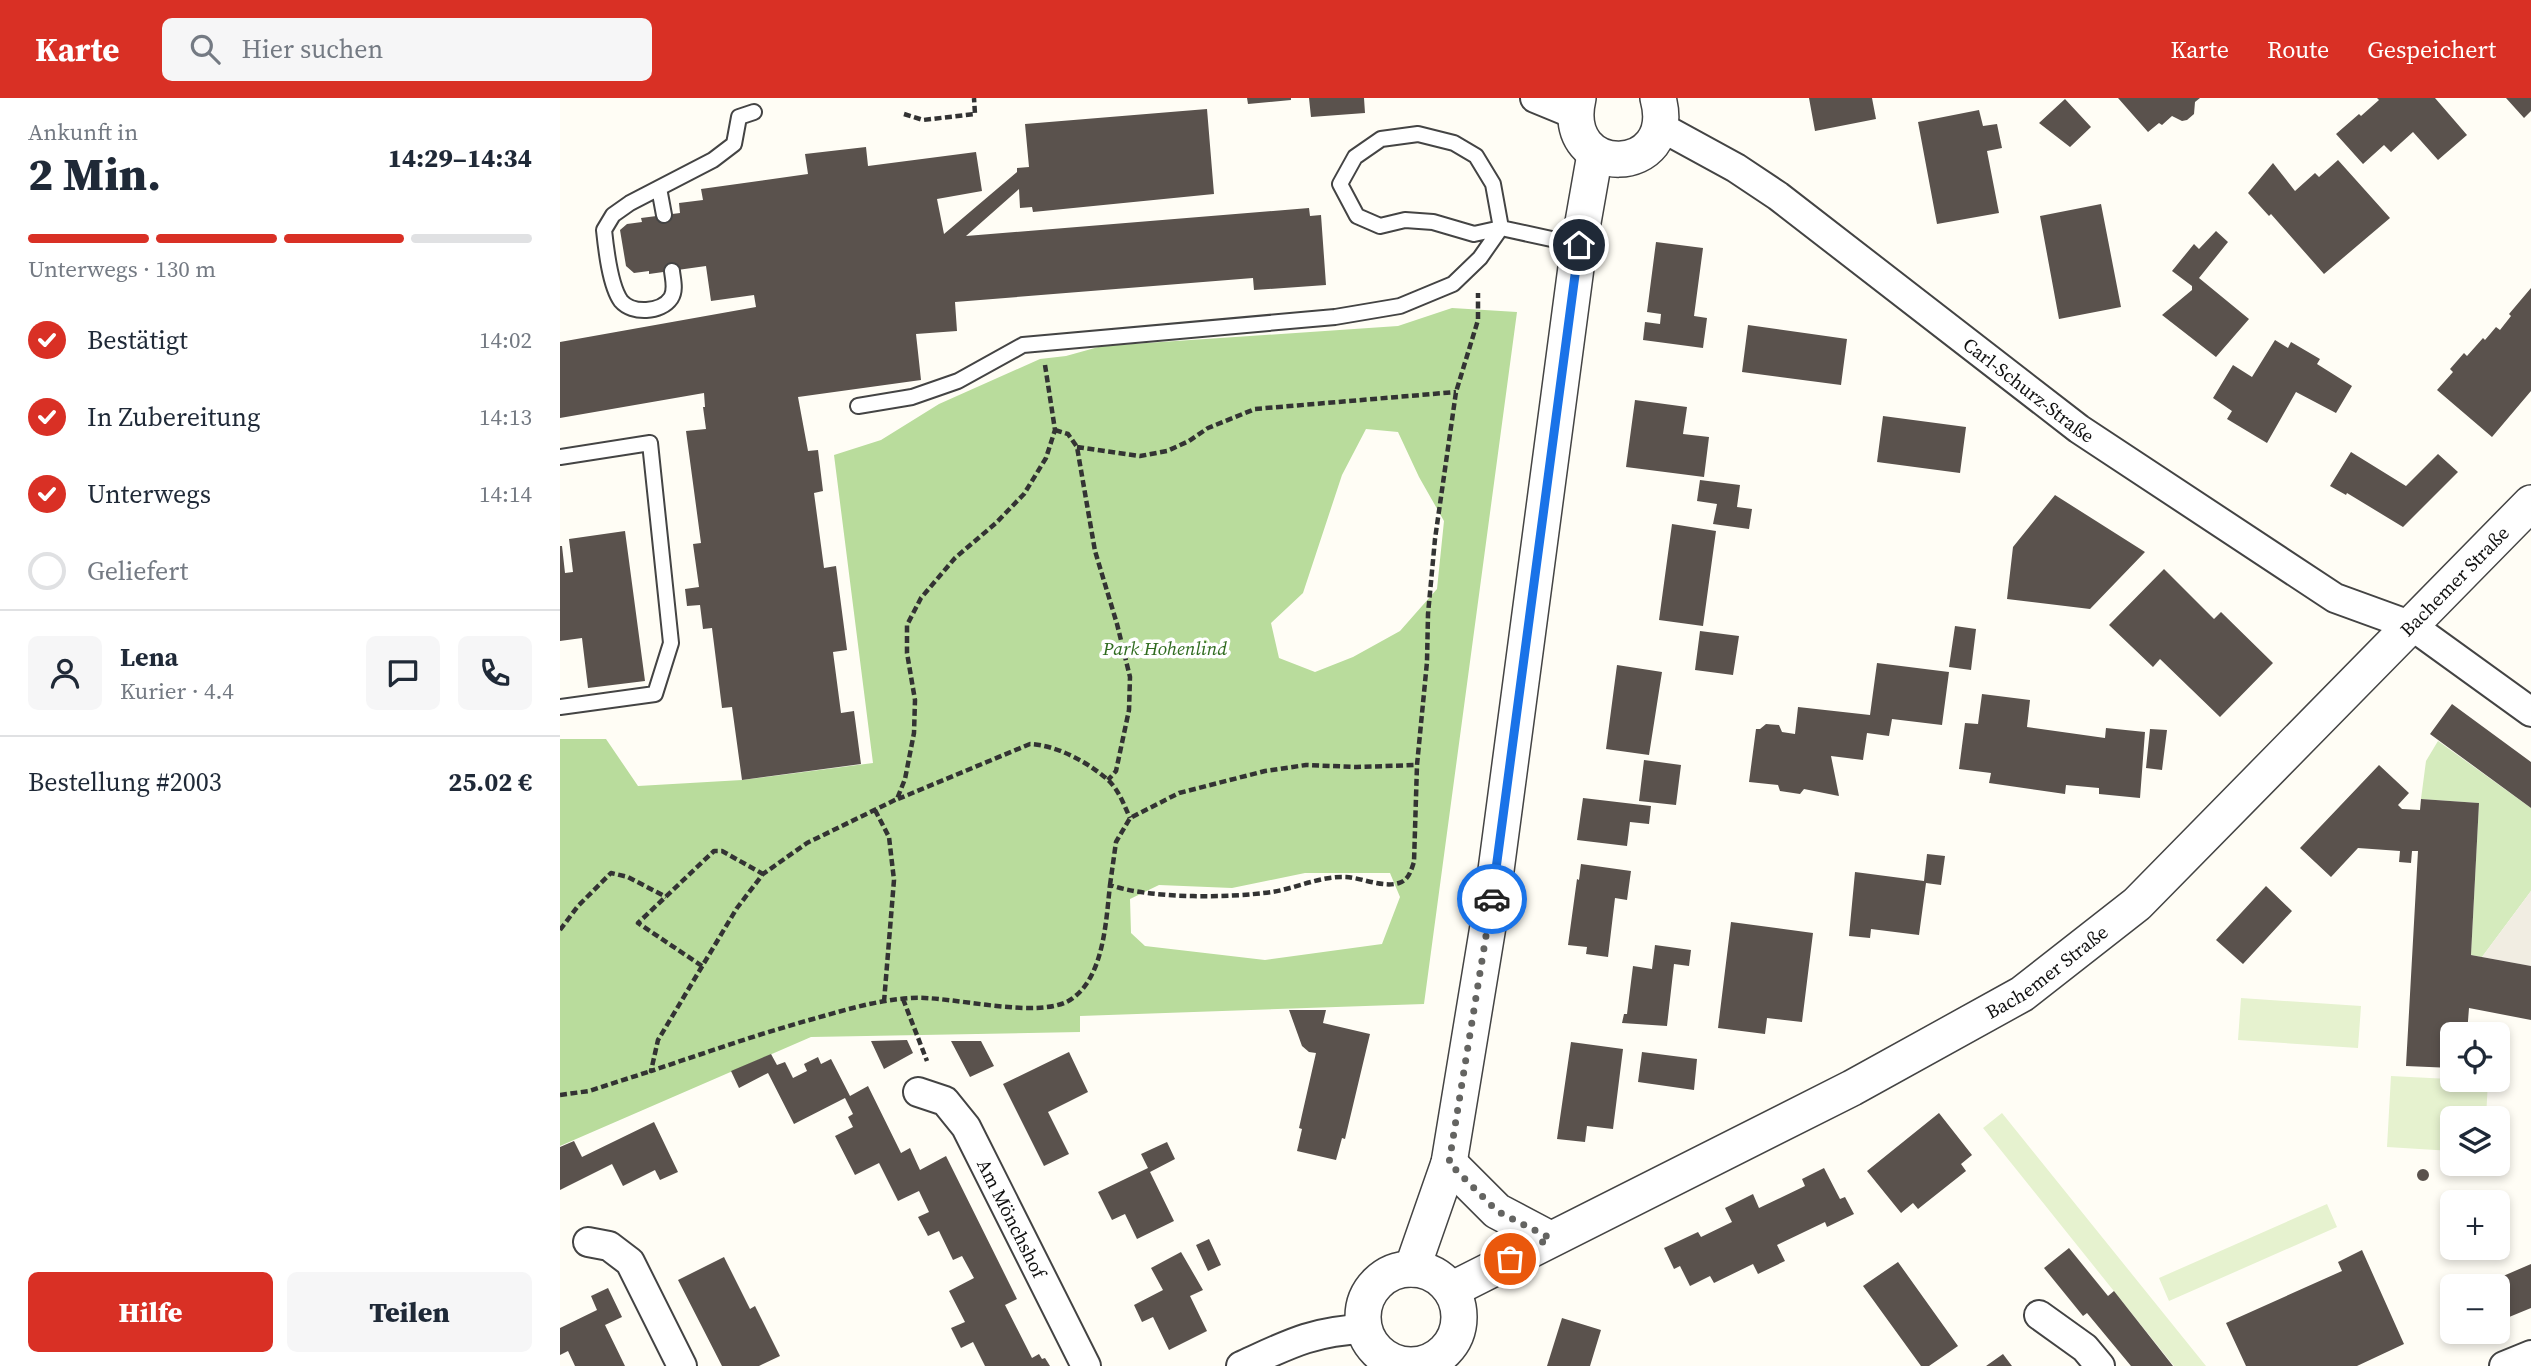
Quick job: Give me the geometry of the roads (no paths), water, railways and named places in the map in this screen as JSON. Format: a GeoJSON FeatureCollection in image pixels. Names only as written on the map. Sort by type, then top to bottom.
{"type":"FeatureCollection","features":[{"type":"Feature","properties":{"kind":"street"},"geometry":{"type":"LineString","coordinates":[[1535,98],[1576,106],[1576,125],[1584,144],[1595,153],[1611,160],[1626,160],[1643,153],[1654,143],[1660,113]]}},
{"type":"Feature","properties":{"kind":"street","name":"Carl-Schurz-Straße"},"geometry":{"type":"LineString","coordinates":[[1660,113],[1779,196],[2079,429],[2335,598],[2412,626],[2531,712]]}},
{"type":"Feature","properties":{"kind":"street"},"geometry":{"type":"LineString","coordinates":[[1412,1269],[1449,1163],[1490,908],[1579,245],[1595,153]]}},
{"type":"Feature","properties":{"kind":"street","name":"Bachemer Straße"},"geometry":{"type":"LineString","coordinates":[[1451,1290],[1852,1088],[2022,994],[2137,904],[2531,503]]}},
{"type":"Feature","properties":{"kind":"street","name":"Am Mönchshof"},"geometry":{"type":"LineString","coordinates":[[918,1092],[945,1101],[966,1128],[1086,1366]]}},
{"type":"Feature","properties":{"kind":"street"},"geometry":{"type":"LineString","coordinates":[[1449,1163],[1497,1211],[1550,1238]]}},
{"type":"Feature","properties":{"kind":"street"},"geometry":{"type":"LineString","coordinates":[[588,1242],[609,1247],[630,1262],[682,1366]]}},
{"type":"Feature","properties":{"kind":"street"},"geometry":{"type":"LineString","coordinates":[[1412,1269],[1435,1276],[1451,1290],[1459,1321],[1454,1339],[1439,1356],[1424,1364],[1406,1366],[1383,1357],[1371,1345],[1364,1329],[1363,1311],[1367,1297],[1376,1283],[1389,1274],[1412,1269]]}},
{"type":"Feature","properties":{"kind":"street"},"geometry":{"type":"LineString","coordinates":[[2039,1315],[2085,1348],[2101,1366]]}},
{"type":"Feature","properties":{"kind":"street"},"geometry":{"type":"LineString","coordinates":[[1241,1366],[1303,1338],[1332,1330],[1364,1329]]}},
{"type":"Feature","properties":{"kind":"street"},"geometry":{"type":"LineString","coordinates":[[2504,1366],[2531,1355]]}},
{"type":"Feature","properties":{"kind":"lane"},"geometry":{"type":"LineString","coordinates":[[672,271],[674,290],[670,300],[661,307],[643,311],[630,308],[615,291],[604,230],[612,215],[630,202],[713,160],[734,144],[739,117],[754,112]]}},
{"type":"Feature","properties":{"kind":"lane"},"geometry":{"type":"LineString","coordinates":[[858,406],[924,393],[958,381],[1023,345],[1335,317],[1400,306],[1453,284],[1480,258],[1501,228],[1493,184],[1476,156],[1454,143],[1418,134],[1381,139],[1355,157],[1340,184],[1357,216],[1380,226],[1405,220],[1433,222],[1474,234],[1501,228],[1579,245]]}},
{"type":"Feature","properties":{"kind":"lane"},"geometry":{"type":"LineString","coordinates":[[659,188],[664,215]]}},
{"type":"Feature","properties":{"kind":"lane"},"geometry":{"type":"LineString","coordinates":[[560,457],[650,443],[671,643],[655,694],[560,707]]}},
{"type":"Feature","properties":{"kind":"park label","name":"Park Hohenlind"},"geometry":{"type":"Point","coordinates":[1165,648]}}]}
